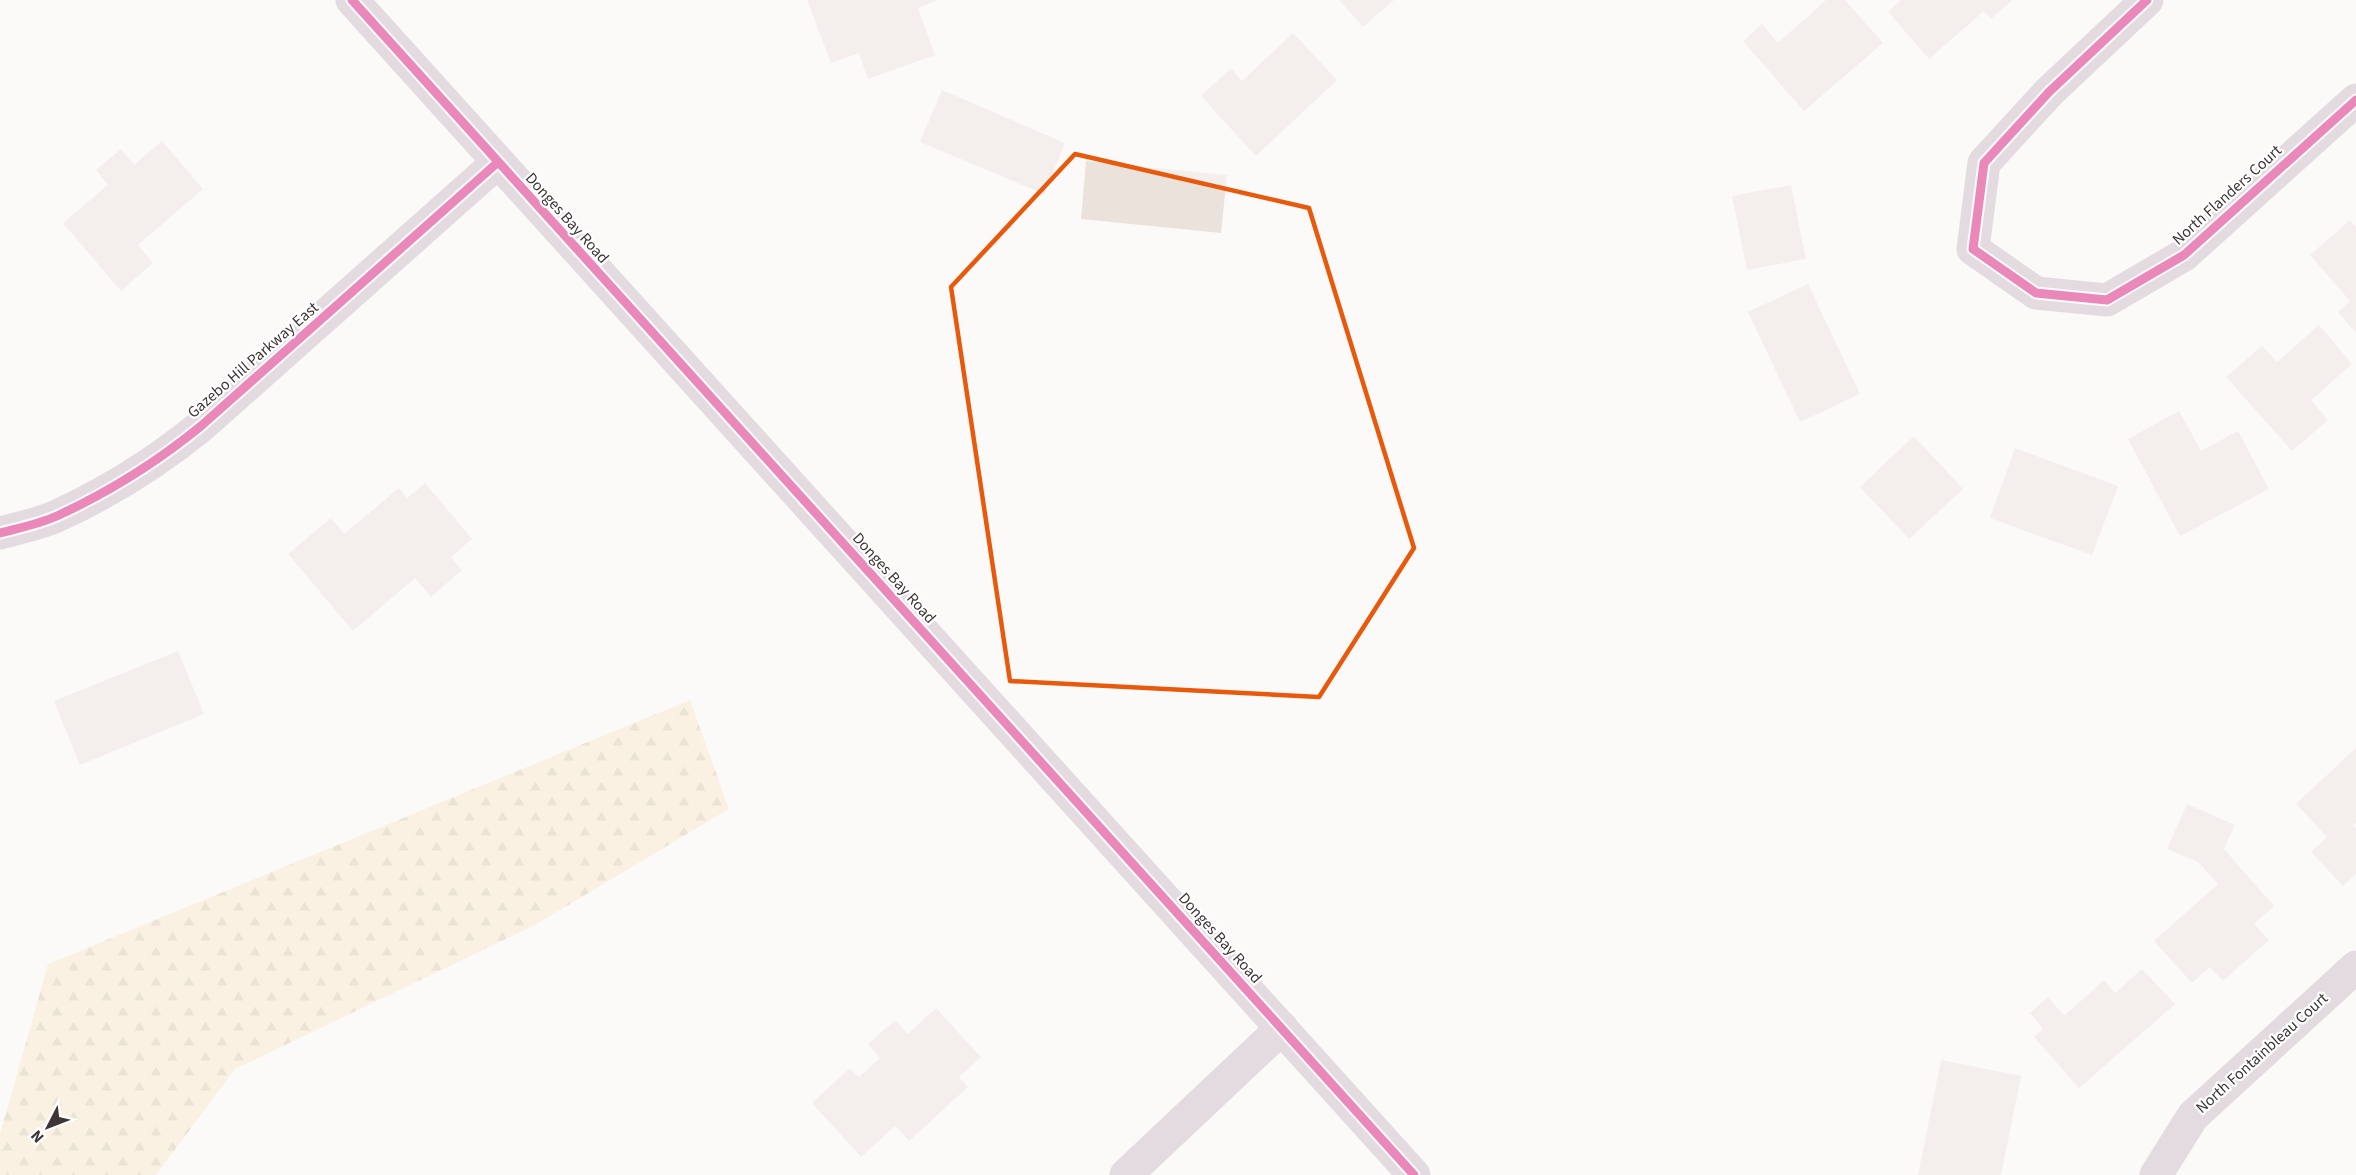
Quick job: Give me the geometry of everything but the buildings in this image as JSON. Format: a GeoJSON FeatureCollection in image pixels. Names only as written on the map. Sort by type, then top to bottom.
{"type":"FeatureCollection","features":[{"type":"Feature","properties":{"kind":"street","name":"Donges Bay Road"},"geometry":{"type":"LineString","coordinates":[[352,0],[1414,1175]]}},
{"type":"Feature","properties":{"kind":"street","name":"North Flanders Court"},"geometry":{"type":"LineString","coordinates":[[2147,0],[2049,92],[1984,163],[1973,249],[2036,293],[2107,300],[2184,255],[2356,100]]}},
{"type":"Feature","properties":{"kind":"street","name":"Gazebo Hill Parkway East"},"geometry":{"type":"LineString","coordinates":[[0,533],[56,517],[117,485],[161,458],[201,426],[497,163]]}},
{"type":"Feature","properties":{"kind":"street","name":"North Fontainbleau Court"},"geometry":{"type":"LineString","coordinates":[[2156,1175],[2193,1116],[2356,967]]}},
{"type":"Feature","properties":{"kind":"street"},"geometry":{"type":"LineString","coordinates":[[1126,1175],[1282,1028]]}},
{"type":"Feature","properties":{"kind":"highlighted area"},"geometry":{"type":"Polygon","coordinates":[[[1075,154],[1309,208],[1414,548],[1319,697],[1010,681],[951,287],[1075,154]]]}},
{"type":"Feature","properties":{"kind":"green space"},"geometry":{"type":"Polygon","coordinates":[[[690,700],[729,809],[535,925],[235,1069],[156,1175],[0,1175],[0,1134],[48,964],[690,700]]]}},
{"type":"Feature","properties":{"kind":"cycle path"},"geometry":{"type":"LineString","coordinates":[[352,0],[1414,1175]]}},
{"type":"Feature","properties":{"kind":"cycle path"},"geometry":{"type":"LineString","coordinates":[[2147,0],[2049,92],[1984,163],[1973,249],[2036,293],[2107,300],[2184,255],[2356,100]]}},
{"type":"Feature","properties":{"kind":"cycle path"},"geometry":{"type":"LineString","coordinates":[[0,533],[43,521],[76,507],[132,476],[184,439],[497,163]]}}]}
